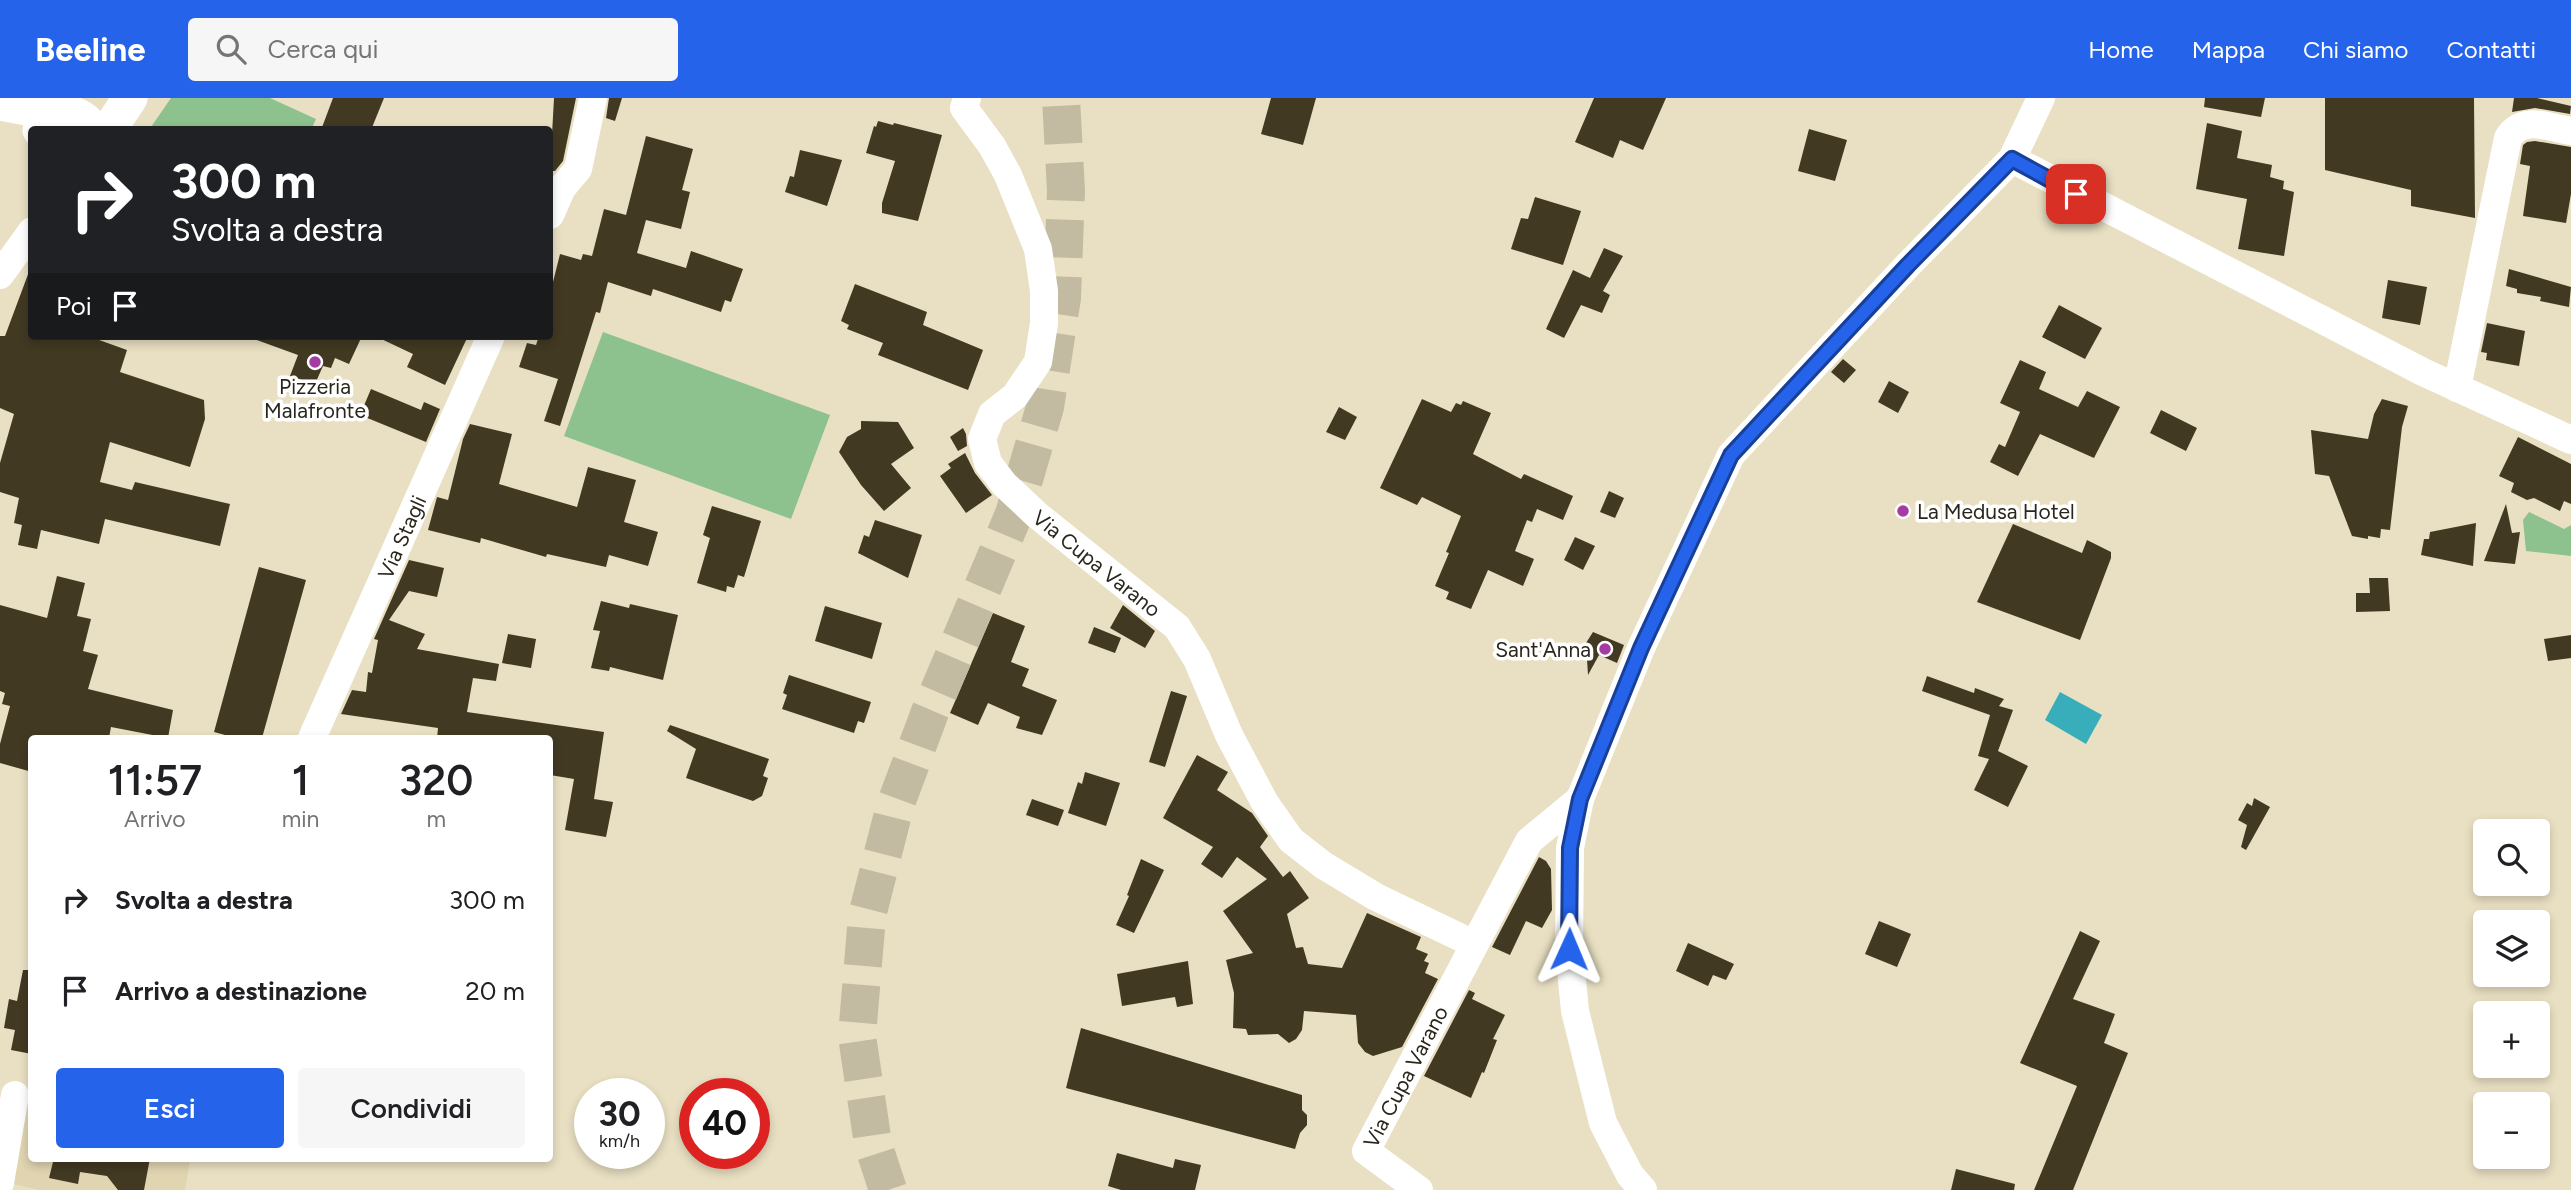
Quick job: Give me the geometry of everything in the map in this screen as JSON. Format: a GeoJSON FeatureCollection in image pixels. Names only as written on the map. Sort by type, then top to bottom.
{"type":"FeatureCollection","features":[{"type":"Feature","properties":{"kind":"main road"},"geometry":{"type":"LineString","coordinates":[[0,104],[89,120]]}},
{"type":"Feature","properties":{"kind":"street"},"geometry":{"type":"LineString","coordinates":[[553,208],[562,188],[578,169],[593,98]]}},
{"type":"Feature","properties":{"kind":"street","name":"Via Cupa Varano"},"geometry":{"type":"LineString","coordinates":[[967,98],[964,108],[992,146],[1008,175],[1038,250],[1044,291],[1044,323],[1038,362],[1015,396],[992,414],[982,439],[988,463],[1004,484],[1037,514],[1177,627],[1198,659],[1229,735],[1265,803],[1291,840],[1323,865],[1376,897],[1474,944]]}},
{"type":"Feature","properties":{"kind":"street"},"geometry":{"type":"LineString","coordinates":[[1643,1190],[1630,1175],[1603,1123],[1575,1011],[1569,949],[1570,848],[1580,799],[1641,648],[1731,455],[1908,265],[2012,159],[2041,98]]}},
{"type":"Feature","properties":{"kind":"street"},"geometry":{"type":"LineString","coordinates":[[2457,387],[2508,138],[2514,129],[2522,124],[2571,131]]}},
{"type":"Feature","properties":{"kind":"street"},"geometry":{"type":"LineString","coordinates":[[2012,159],[2423,373],[2571,440]]}},
{"type":"Feature","properties":{"kind":"street"},"geometry":{"type":"LineString","coordinates":[[0,275],[28,236]]}},
{"type":"Feature","properties":{"kind":"street","name":"Via Stagli"},"geometry":{"type":"LineString","coordinates":[[313,735],[489,340]]}},
{"type":"Feature","properties":{"kind":"street","name":"Via Cupa Varano"},"geometry":{"type":"LineString","coordinates":[[1419,1190],[1366,1151],[1530,841],[1580,799]]}},
{"type":"Feature","properties":{"kind":"street"},"geometry":{"type":"LineString","coordinates":[[0,1183],[15,1095]]}},
{"type":"Feature","properties":{"kind":"shaded area"},"geometry":{"type":"Polygon","coordinates":[[[24,1099],[28,1100],[28,1162],[190,1162],[185,1190],[39,1190],[9,1183],[24,1099]]]}},
{"type":"Feature","properties":{"kind":"green space"},"geometry":{"type":"Polygon","coordinates":[[[171,98],[270,98],[316,119],[313,126],[152,126],[171,98]]]}},
{"type":"Feature","properties":{"kind":"green space"},"geometry":{"type":"Polygon","coordinates":[[[603,332],[830,415],[791,519],[564,436],[603,332]]]}},
{"type":"Feature","properties":{"kind":"green space"},"geometry":{"type":"Polygon","coordinates":[[[2529,512],[2564,529],[2571,525],[2571,556],[2526,551],[2523,520],[2529,512]]]}},
{"type":"Feature","properties":{"kind":"water"},"geometry":{"type":"Polygon","coordinates":[[[2060,692],[2102,715],[2086,744],[2045,720],[2060,692]]]}},
{"type":"Feature","properties":{"kind":"building"},"geometry":{"type":"Polygon","coordinates":[[[333,98],[384,98],[373,126],[322,126],[333,98]]]}},
{"type":"Feature","properties":{"kind":"building"},"geometry":{"type":"Polygon","coordinates":[[[554,98],[576,98],[563,161],[555,171],[553,171],[554,98]]]}},
{"type":"Feature","properties":{"kind":"building"},"geometry":{"type":"Polygon","coordinates":[[[609,98],[622,98],[615,121],[606,118],[609,98]]]}},
{"type":"Feature","properties":{"kind":"building"},"geometry":{"type":"Polygon","coordinates":[[[1271,98],[1316,98],[1303,145],[1261,134],[1271,98]]]}},
{"type":"Feature","properties":{"kind":"building"},"geometry":{"type":"Polygon","coordinates":[[[1594,98],[1666,98],[1643,150],[1620,140],[1613,158],[1575,142],[1594,98]]]}},
{"type":"Feature","properties":{"kind":"building"},"geometry":{"type":"Polygon","coordinates":[[[2205,98],[2265,98],[2261,117],[2204,107],[2205,98]]]}},
{"type":"Feature","properties":{"kind":"building"},"geometry":{"type":"Polygon","coordinates":[[[2325,98],[2474,98],[2475,218],[2411,206],[2411,190],[2325,170],[2325,98]]]}},
{"type":"Feature","properties":{"kind":"building"},"geometry":{"type":"Polygon","coordinates":[[[2514,98],[2537,98],[2571,106],[2570,114],[2535,108],[2512,112],[2514,98]]]}},
{"type":"Feature","properties":{"kind":"building"},"geometry":{"type":"Polygon","coordinates":[[[878,121],[942,135],[918,221],[882,213],[882,203],[895,161],[866,153],[878,121]]]}},
{"type":"Feature","properties":{"kind":"building"},"geometry":{"type":"Polygon","coordinates":[[[2207,123],[2242,131],[2237,158],[2272,165],[2270,177],[2284,181],[2283,189],[2294,192],[2284,256],[2238,249],[2247,199],[2196,189],[2207,123]]]}},
{"type":"Feature","properties":{"kind":"building"},"geometry":{"type":"Polygon","coordinates":[[[1809,129],[1847,140],[1835,181],[1798,171],[1809,129]]]}},
{"type":"Feature","properties":{"kind":"building"},"geometry":{"type":"Polygon","coordinates":[[[646,136],[693,149],[682,190],[690,192],[681,229],[646,220],[637,253],[686,268],[691,251],[743,269],[731,302],[725,300],[721,312],[653,289],[651,296],[608,282],[600,313],[596,312],[560,426],[544,421],[558,379],[519,367],[527,343],[536,345],[538,340],[553,340],[553,282],[560,254],[581,260],[583,254],[592,256],[604,209],[626,215],[646,136]]]}},
{"type":"Feature","properties":{"kind":"building"},"geometry":{"type":"Polygon","coordinates":[[[2535,141],[2571,147],[2571,194],[2566,223],[2523,216],[2530,166],[2520,164],[2523,145],[2535,141]]]}},
{"type":"Feature","properties":{"kind":"building"},"geometry":{"type":"Polygon","coordinates":[[[800,150],[842,160],[827,206],[785,192],[790,176],[794,177],[800,150]]]}},
{"type":"Feature","properties":{"kind":"building"},"geometry":{"type":"Polygon","coordinates":[[[1535,197],[1581,211],[1563,265],[1511,249],[1521,218],[1528,219],[1535,197]]]}},
{"type":"Feature","properties":{"kind":"building"},"geometry":{"type":"Polygon","coordinates":[[[1604,248],[1623,256],[1603,291],[1610,295],[1602,313],[1581,305],[1564,338],[1546,329],[1573,270],[1590,278],[1604,248]]]}},
{"type":"Feature","properties":{"kind":"building"},"geometry":{"type":"Polygon","coordinates":[[[2509,269],[2571,287],[2569,307],[2540,301],[2541,297],[2517,293],[2517,289],[2506,286],[2509,269]]]}},
{"type":"Feature","properties":{"kind":"building"},"geometry":{"type":"Polygon","coordinates":[[[28,274],[28,340],[99,340],[127,350],[120,372],[204,400],[205,419],[190,467],[110,442],[100,482],[132,490],[135,482],[230,504],[220,546],[105,519],[99,544],[41,530],[37,549],[18,545],[22,525],[14,523],[19,498],[0,492],[0,463],[14,414],[0,408],[0,336],[5,336],[28,274]]]}},
{"type":"Feature","properties":{"kind":"building"},"geometry":{"type":"Polygon","coordinates":[[[2388,280],[2427,287],[2420,325],[2382,318],[2388,280]]]}},
{"type":"Feature","properties":{"kind":"building"},"geometry":{"type":"Polygon","coordinates":[[[855,284],[927,312],[923,325],[983,350],[968,390],[878,355],[883,343],[847,329],[849,325],[841,321],[855,284]]]}},
{"type":"Feature","properties":{"kind":"building"},"geometry":{"type":"Polygon","coordinates":[[[2059,305],[2102,328],[2085,359],[2042,337],[2059,305]]]}},
{"type":"Feature","properties":{"kind":"building"},"geometry":{"type":"Polygon","coordinates":[[[2487,323],[2525,331],[2519,366],[2486,360],[2487,353],[2481,352],[2487,323]]]}},
{"type":"Feature","properties":{"kind":"building","name":"Pizzeria Malafronte"},"geometry":{"type":"Polygon","coordinates":[[[257,340],[360,340],[349,364],[335,358],[331,368],[323,366],[315,384],[290,376],[298,355],[257,340]]]}},
{"type":"Feature","properties":{"kind":"building"},"geometry":{"type":"Polygon","coordinates":[[[383,340],[466,340],[445,385],[407,367],[413,354],[383,340]]]}},
{"type":"Feature","properties":{"kind":"building"},"geometry":{"type":"Polygon","coordinates":[[[1843,359],[1856,370],[1844,383],[1831,372],[1843,359]]]}},
{"type":"Feature","properties":{"kind":"building"},"geometry":{"type":"Polygon","coordinates":[[[2020,360],[2046,372],[2039,389],[2078,407],[2087,391],[2120,407],[2094,458],[2040,434],[2018,476],[1990,462],[1999,444],[2005,447],[2020,412],[2000,403],[2020,360]]]}},
{"type":"Feature","properties":{"kind":"building"},"geometry":{"type":"Polygon","coordinates":[[[1889,381],[1909,392],[1898,413],[1878,402],[1889,381]]]}},
{"type":"Feature","properties":{"kind":"building"},"geometry":{"type":"Polygon","coordinates":[[[371,389],[421,410],[424,402],[440,409],[426,442],[360,415],[371,389]]]}},
{"type":"Feature","properties":{"kind":"building"},"geometry":{"type":"Polygon","coordinates":[[[1422,399],[1451,412],[1456,403],[1461,405],[1463,401],[1491,413],[1473,454],[1521,479],[1524,474],[1573,496],[1563,520],[1537,509],[1532,522],[1527,520],[1515,551],[1534,559],[1523,586],[1488,570],[1471,609],[1446,599],[1449,592],[1435,586],[1461,516],[1422,497],[1417,505],[1380,488],[1422,399]]]}},
{"type":"Feature","properties":{"kind":"building"},"geometry":{"type":"Polygon","coordinates":[[[2382,399],[2408,406],[2402,427],[2390,530],[2381,529],[2380,538],[2368,536],[2368,539],[2352,536],[2329,476],[2315,474],[2311,430],[2368,439],[2374,414],[2382,399]]]}},
{"type":"Feature","properties":{"kind":"building"},"geometry":{"type":"Polygon","coordinates":[[[1339,407],[1357,417],[1345,440],[1326,432],[1339,407]]]}},
{"type":"Feature","properties":{"kind":"building"},"geometry":{"type":"Polygon","coordinates":[[[2161,410],[2197,428],[2186,451],[2150,433],[2161,410]]]}},
{"type":"Feature","properties":{"kind":"building"},"geometry":{"type":"Polygon","coordinates":[[[861,421],[898,422],[914,448],[891,464],[911,488],[884,511],[861,485],[839,452],[847,437],[861,429],[861,421]]]}},
{"type":"Feature","properties":{"kind":"building"},"geometry":{"type":"Polygon","coordinates":[[[470,424],[512,434],[499,484],[577,507],[588,467],[636,480],[624,522],[658,532],[648,566],[609,555],[606,567],[547,554],[546,557],[481,538],[480,543],[428,530],[437,497],[448,500],[463,439],[470,424]]]}},
{"type":"Feature","properties":{"kind":"building"},"geometry":{"type":"Polygon","coordinates":[[[963,428],[967,446],[958,451],[950,437],[963,428]]]}},
{"type":"Feature","properties":{"kind":"building"},"geometry":{"type":"Polygon","coordinates":[[[2518,437],[2571,464],[2571,504],[2564,501],[2560,511],[2534,498],[2527,500],[2511,492],[2514,483],[2499,476],[2518,437]]]}},
{"type":"Feature","properties":{"kind":"building"},"geometry":{"type":"Polygon","coordinates":[[[965,453],[975,473],[992,495],[966,513],[940,476],[951,468],[948,464],[965,453]]]}},
{"type":"Feature","properties":{"kind":"building"},"geometry":{"type":"Polygon","coordinates":[[[1609,491],[1624,498],[1615,518],[1600,512],[1609,491]]]}},
{"type":"Feature","properties":{"kind":"building"},"geometry":{"type":"Polygon","coordinates":[[[2506,504],[2512,533],[2520,532],[2515,564],[2484,561],[2506,504]]]}},
{"type":"Feature","properties":{"kind":"building"},"geometry":{"type":"Polygon","coordinates":[[[712,506],[761,521],[744,577],[738,575],[734,588],[727,586],[726,592],[697,583],[710,538],[703,535],[712,506]]]}},
{"type":"Feature","properties":{"kind":"building"},"geometry":{"type":"Polygon","coordinates":[[[875,520],[922,535],[908,578],[858,553],[864,535],[869,537],[875,520]]]}},
{"type":"Feature","properties":{"kind":"building"},"geometry":{"type":"Polygon","coordinates":[[[2476,523],[2473,566],[2421,555],[2424,539],[2429,539],[2430,532],[2476,523]]]}},
{"type":"Feature","properties":{"kind":"building"},"geometry":{"type":"Polygon","coordinates":[[[2013,524],[2082,553],[2087,540],[2111,552],[2080,640],[1977,602],[2013,524]]]}},
{"type":"Feature","properties":{"kind":"building"},"geometry":{"type":"Polygon","coordinates":[[[1575,537],[1595,546],[1583,570],[1564,560],[1575,537]]]}},
{"type":"Feature","properties":{"kind":"building"},"geometry":{"type":"Polygon","coordinates":[[[409,560],[444,568],[437,597],[409,591],[389,620],[425,634],[417,649],[499,664],[496,681],[473,678],[467,712],[604,732],[594,799],[613,802],[606,837],[565,830],[574,779],[553,776],[553,735],[437,735],[438,728],[341,714],[352,690],[366,692],[368,672],[372,673],[378,640],[374,639],[409,560]]]}},
{"type":"Feature","properties":{"kind":"building"},"geometry":{"type":"Polygon","coordinates":[[[259,567],[306,580],[263,735],[225,735],[214,732],[259,567]]]}},
{"type":"Feature","properties":{"kind":"building"},"geometry":{"type":"Polygon","coordinates":[[[57,576],[85,583],[77,616],[91,619],[83,651],[98,655],[88,689],[173,710],[169,735],[152,735],[111,727],[110,735],[28,735],[28,771],[0,763],[0,744],[10,706],[2,704],[5,693],[0,691],[0,605],[47,618],[57,576]]]}},
{"type":"Feature","properties":{"kind":"building"},"geometry":{"type":"Polygon","coordinates":[[[2369,578],[2388,578],[2390,611],[2356,612],[2356,593],[2370,593],[2369,578]]]}},
{"type":"Feature","properties":{"kind":"building"},"geometry":{"type":"Polygon","coordinates":[[[601,601],[629,608],[630,604],[678,615],[663,680],[610,667],[609,671],[591,668],[600,631],[593,630],[601,601]]]}},
{"type":"Feature","properties":{"kind":"building"},"geometry":{"type":"Polygon","coordinates":[[[1123,605],[1155,631],[1145,648],[1110,628],[1123,605]]]}},
{"type":"Feature","properties":{"kind":"building"},"geometry":{"type":"Polygon","coordinates":[[[825,606],[882,623],[872,659],[815,641],[825,606]]]}},
{"type":"Feature","properties":{"kind":"building"},"geometry":{"type":"Polygon","coordinates":[[[993,613],[1025,626],[1011,662],[1029,669],[1022,686],[1057,700],[1042,735],[1016,728],[1020,717],[988,703],[978,725],[950,713],[993,613]]]}},
{"type":"Feature","properties":{"kind":"building"},"geometry":{"type":"Polygon","coordinates":[[[1094,627],[1121,638],[1115,653],[1088,643],[1094,627]]]}},
{"type":"Feature","properties":{"kind":"building","name":"Sant'Anna"},"geometry":{"type":"Polygon","coordinates":[[[1593,632],[1624,645],[1617,663],[1599,655],[1588,675],[1586,643],[1593,632]]]}},
{"type":"Feature","properties":{"kind":"building"},"geometry":{"type":"Polygon","coordinates":[[[508,634],[536,639],[531,668],[502,663],[508,634]]]}},
{"type":"Feature","properties":{"kind":"building"},"geometry":{"type":"Polygon","coordinates":[[[2571,635],[2571,658],[2548,661],[2544,639],[2571,635]]]}},
{"type":"Feature","properties":{"kind":"building"},"geometry":{"type":"Polygon","coordinates":[[[789,675],[871,702],[864,723],[858,721],[854,733],[782,709],[787,695],[783,693],[789,675]]]}},
{"type":"Feature","properties":{"kind":"building"},"geometry":{"type":"Polygon","coordinates":[[[1927,676],[1974,693],[1975,688],[2004,699],[1999,706],[2013,710],[1998,751],[2028,766],[2008,807],[1974,790],[1989,759],[1978,756],[1990,715],[1922,691],[1927,676]]]}},
{"type":"Feature","properties":{"kind":"building"},"geometry":{"type":"Polygon","coordinates":[[[1171,691],[1187,696],[1165,767],[1149,762],[1171,691]]]}},
{"type":"Feature","properties":{"kind":"building"},"geometry":{"type":"Polygon","coordinates":[[[670,725],[769,759],[763,776],[768,778],[762,796],[753,801],[686,778],[696,749],[667,731],[670,725]]]}},
{"type":"Feature","properties":{"kind":"building"},"geometry":{"type":"Polygon","coordinates":[[[1197,755],[1228,772],[1217,790],[1252,813],[1268,836],[1260,847],[1283,877],[1290,871],[1309,898],[1287,914],[1296,948],[1303,947],[1308,964],[1342,968],[1367,913],[1421,937],[1416,949],[1428,954],[1424,961],[1429,963],[1425,973],[1438,979],[1402,1047],[1373,1056],[1365,1052],[1358,1043],[1356,1015],[1304,1011],[1302,1030],[1296,1039],[1289,1043],[1278,1034],[1248,1035],[1246,1029],[1233,1028],[1234,993],[1226,960],[1253,953],[1223,911],[1267,879],[1237,857],[1222,878],[1201,864],[1213,847],[1163,818],[1197,755]]]}},
{"type":"Feature","properties":{"kind":"building"},"geometry":{"type":"Polygon","coordinates":[[[1085,772],[1120,783],[1106,826],[1068,813],[1078,782],[1082,784],[1085,772]]]}},
{"type":"Feature","properties":{"kind":"building"},"geometry":{"type":"Polygon","coordinates":[[[2254,798],[2270,807],[2246,850],[2241,847],[2247,825],[2238,820],[2247,803],[2252,806],[2254,798]]]}},
{"type":"Feature","properties":{"kind":"building"},"geometry":{"type":"Polygon","coordinates":[[[1032,799],[1064,810],[1058,826],[1026,815],[1032,799]]]}},
{"type":"Feature","properties":{"kind":"building"},"geometry":{"type":"Polygon","coordinates":[[[1539,857],[1546,861],[1551,869],[1552,910],[1542,928],[1526,921],[1510,955],[1492,947],[1539,857]]]}},
{"type":"Feature","properties":{"kind":"building"},"geometry":{"type":"Polygon","coordinates":[[[1141,859],[1164,870],[1134,933],[1116,925],[1141,859]]]}},
{"type":"Feature","properties":{"kind":"building"},"geometry":{"type":"Polygon","coordinates":[[[1879,921],[1911,934],[1897,967],[1865,954],[1879,921]]]}},
{"type":"Feature","properties":{"kind":"building"},"geometry":{"type":"Polygon","coordinates":[[[2080,931],[2100,941],[2073,999],[2115,1014],[2104,1043],[2128,1053],[2073,1190],[2034,1190],[2077,1086],[2020,1063],[2080,931]]]}},
{"type":"Feature","properties":{"kind":"building"},"geometry":{"type":"Polygon","coordinates":[[[1688,943],[1734,964],[1726,980],[1713,975],[1708,986],[1676,971],[1688,943]]]}},
{"type":"Feature","properties":{"kind":"building"},"geometry":{"type":"Polygon","coordinates":[[[1188,961],[1193,1004],[1177,1007],[1175,997],[1122,1006],[1117,974],[1188,961]]]}},
{"type":"Feature","properties":{"kind":"building"},"geometry":{"type":"Polygon","coordinates":[[[23,970],[28,970],[28,1053],[11,1050],[15,1030],[4,1028],[9,999],[17,1001],[23,970]]]}},
{"type":"Feature","properties":{"kind":"building"},"geometry":{"type":"Polygon","coordinates":[[[1469,990],[1475,993],[1472,999],[1505,1015],[1493,1039],[1497,1040],[1484,1073],[1482,1072],[1471,1098],[1424,1076],[1469,990]]]}},
{"type":"Feature","properties":{"kind":"building"},"geometry":{"type":"Polygon","coordinates":[[[1081,1028],[1302,1095],[1302,1110],[1307,1115],[1307,1125],[1300,1133],[1295,1149],[1066,1088],[1081,1028]]]}},
{"type":"Feature","properties":{"kind":"building"},"geometry":{"type":"Polygon","coordinates":[[[1117,1153],[1173,1168],[1175,1159],[1201,1165],[1195,1190],[1121,1190],[1108,1186],[1117,1153]]]}},
{"type":"Feature","properties":{"kind":"building"},"geometry":{"type":"Polygon","coordinates":[[[53,1162],[149,1162],[144,1190],[118,1190],[107,1176],[80,1172],[78,1184],[49,1178],[53,1162]]]}},
{"type":"Feature","properties":{"kind":"building"},"geometry":{"type":"Polygon","coordinates":[[[1956,1169],[2015,1184],[2014,1190],[1951,1190],[1956,1169]]]}},
{"type":"Feature","properties":{"kind":"tunnel"},"geometry":{"type":"LineString","coordinates":[[888,1190],[873,1144],[857,1036],[867,916],[895,806],[930,712],[1014,514],[1045,407],[1062,298],[1066,191],[1061,98]]}},
{"type":"Feature","properties":{"kind":"place","name":"Pizzeria Malafronte"},"geometry":{"type":"Point","coordinates":[315,362]}},
{"type":"Feature","properties":{"kind":"place","name":"La Medusa Hotel"},"geometry":{"type":"Point","coordinates":[1903,511]}},
{"type":"Feature","properties":{"kind":"place","name":"Sant'Anna"},"geometry":{"type":"Point","coordinates":[1605,649]}},
{"type":"Feature","properties":{"kind":"route"},"geometry":{"type":"LineString","coordinates":[[1569,949],[1570,848],[1580,799],[1660,604],[1731,455],[1908,265],[2012,159],[2076,194]]}}]}
